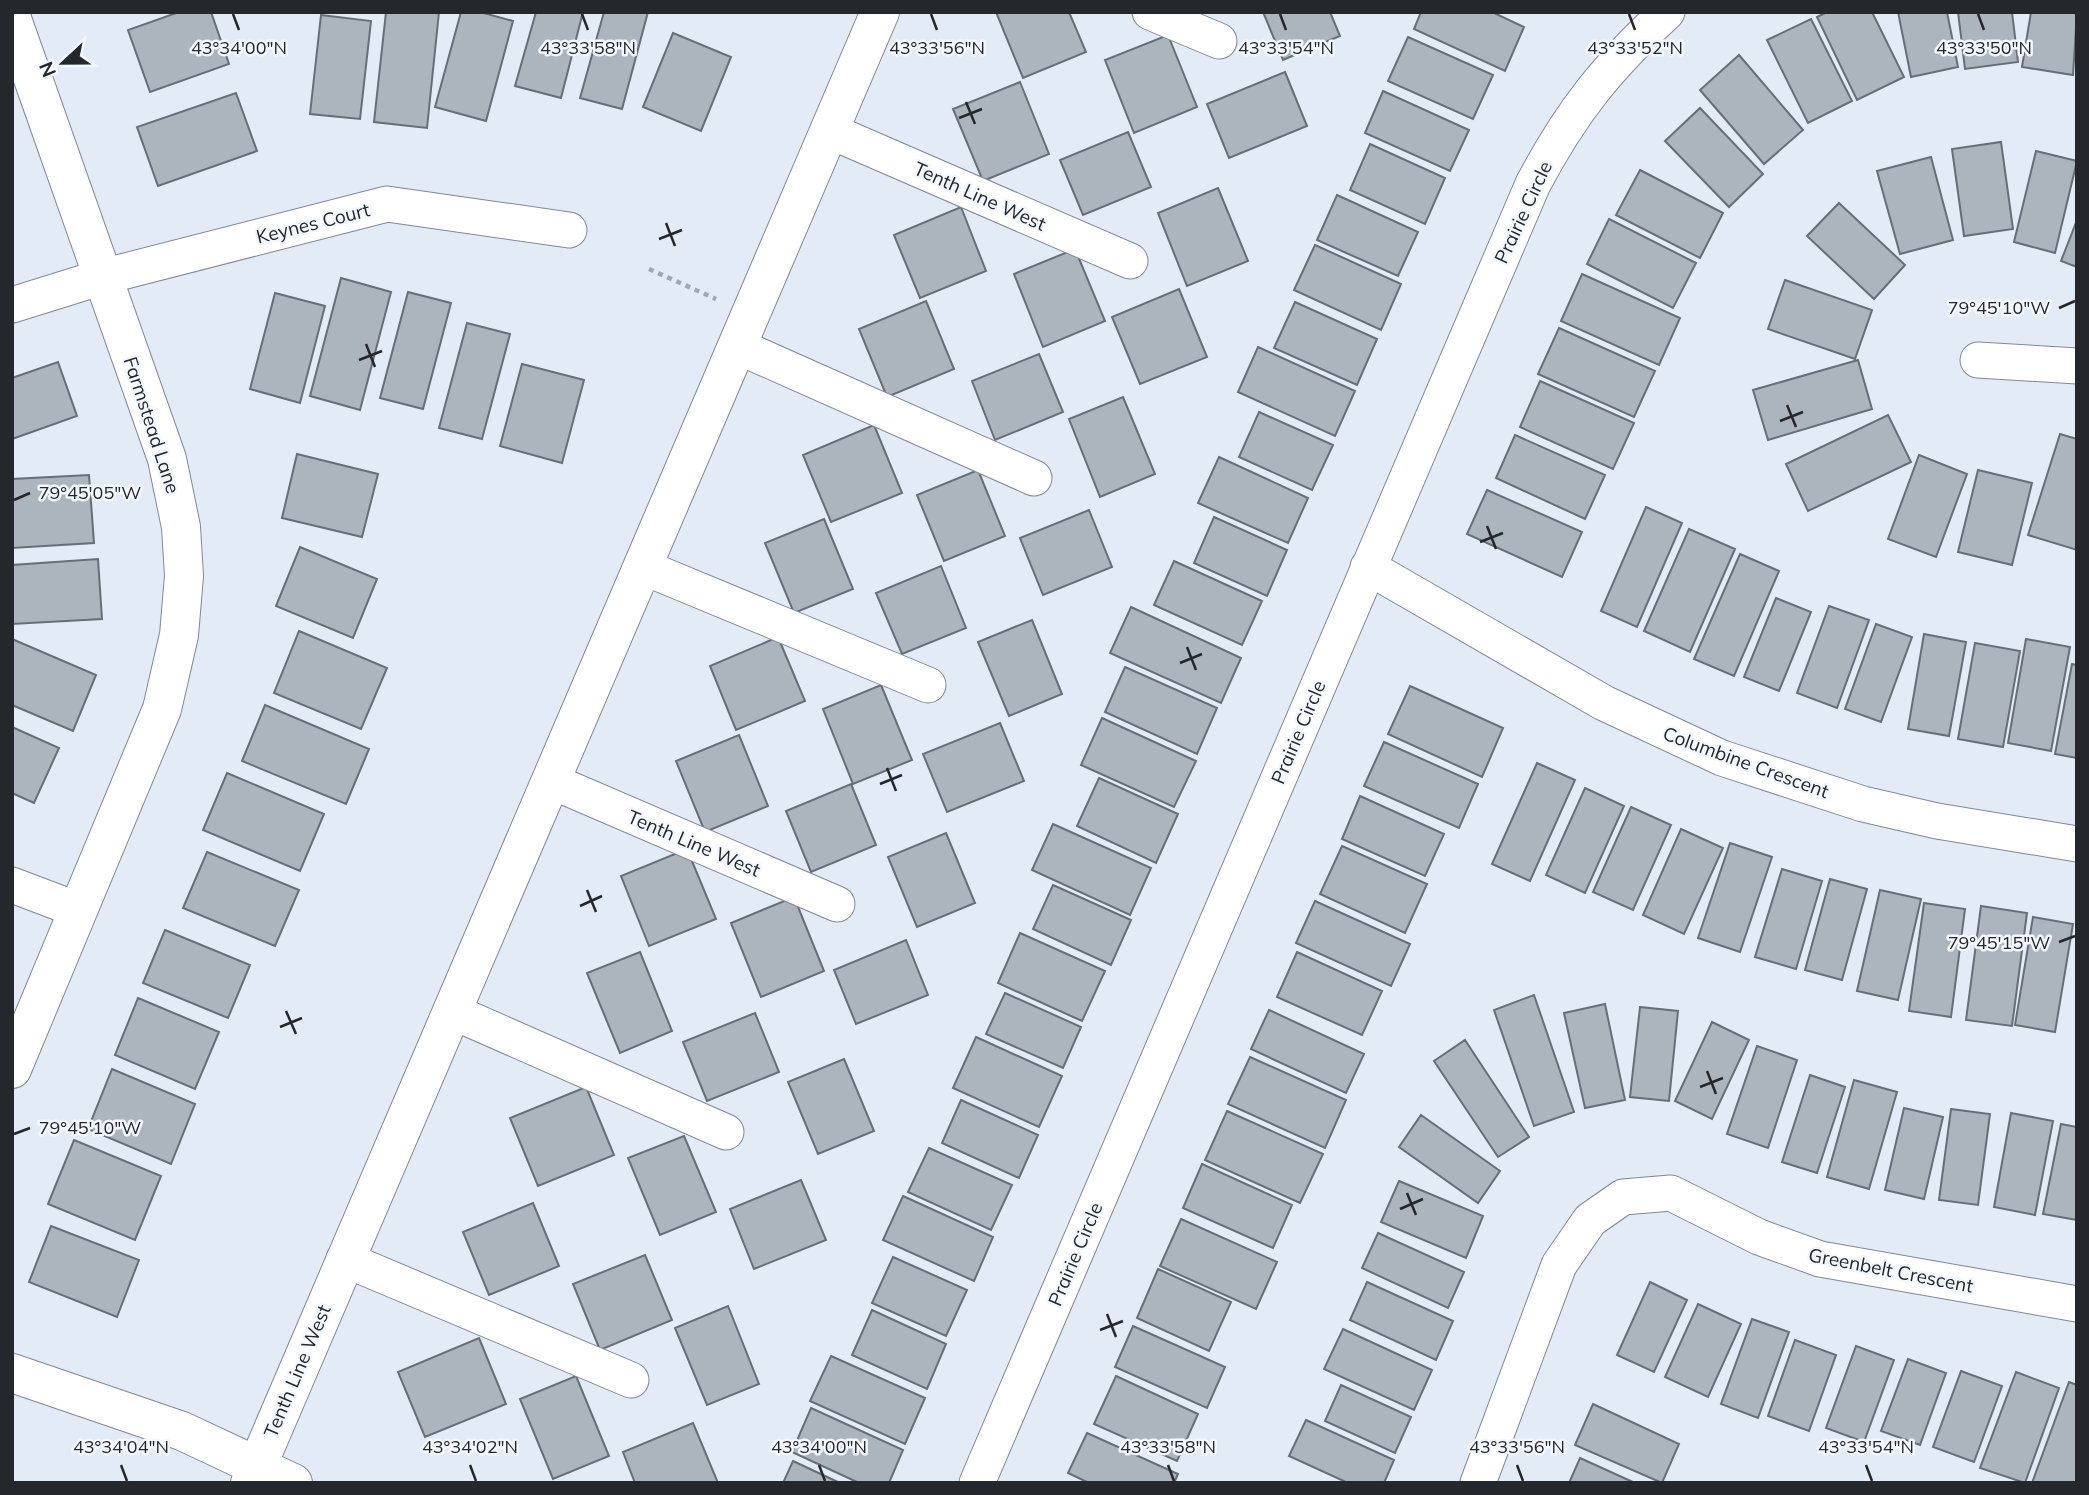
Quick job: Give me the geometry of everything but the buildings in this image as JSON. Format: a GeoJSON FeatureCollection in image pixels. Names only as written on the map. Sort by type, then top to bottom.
{"type":"FeatureCollection","features":[{"type":"Feature","properties":{"kind":"street","name":"Tenth Line West"},"geometry":{"type":"LineString","coordinates":[[253,1474],[880,12]]}},
{"type":"Feature","properties":{"kind":"street"},"geometry":{"type":"LineString","coordinates":[[1150,12],[1219,41]]}},
{"type":"Feature","properties":{"kind":"street","name":"Prairie Circle"},"geometry":{"type":"LineString","coordinates":[[976,1483],[1533,184],[1572,114],[1602,75],[1667,12]]}},
{"type":"Feature","properties":{"kind":"street","name":"Farmstead Lane"},"geometry":{"type":"LineString","coordinates":[[12,19],[167,459],[181,527],[184,576],[179,635],[162,709],[12,1069]]}},
{"type":"Feature","properties":{"kind":"street","name":"Tenth Line West"},"geometry":{"type":"LineString","coordinates":[[830,131],[1130,261]]}},
{"type":"Feature","properties":{"kind":"street","name":"Keynes Court"},"geometry":{"type":"LineString","coordinates":[[12,305],[102,276],[387,204],[569,230]]}},
{"type":"Feature","properties":{"kind":"street"},"geometry":{"type":"LineString","coordinates":[[737,346],[1034,478]]}},
{"type":"Feature","properties":{"kind":"street"},"geometry":{"type":"LineString","coordinates":[[1978,360],[2077,366]]}},
{"type":"Feature","properties":{"kind":"street"},"geometry":{"type":"LineString","coordinates":[[643,567],[928,685]]}},
{"type":"Feature","properties":{"kind":"street","name":"Columbine Crescent"},"geometry":{"type":"LineString","coordinates":[[1368,567],[1604,702],[1722,758],[1863,804],[1937,821],[2077,844]]}},
{"type":"Feature","properties":{"kind":"street","name":"Tenth Line West"},"geometry":{"type":"LineString","coordinates":[[551,781],[836,904]]}},
{"type":"Feature","properties":{"kind":"street"},"geometry":{"type":"LineString","coordinates":[[12,885],[78,911]]}},
{"type":"Feature","properties":{"kind":"street"},"geometry":{"type":"LineString","coordinates":[[451,1011],[726,1132]]}},
{"type":"Feature","properties":{"kind":"street","name":"Greenbelt Crescent"},"geometry":{"type":"LineString","coordinates":[[1478,1483],[1559,1265],[1590,1220],[1623,1197],[1671,1194],[1759,1237],[1821,1259],[2077,1304]]}},
{"type":"Feature","properties":{"kind":"street"},"geometry":{"type":"LineString","coordinates":[[344,1259],[631,1380]]}},
{"type":"Feature","properties":{"kind":"street"},"geometry":{"type":"LineString","coordinates":[[12,1373],[182,1431],[253,1474],[293,1483]]}},
{"type":"Feature","properties":{"kind":"path"},"geometry":{"type":"LineString","coordinates":[[649,269],[720,301]]}}]}
